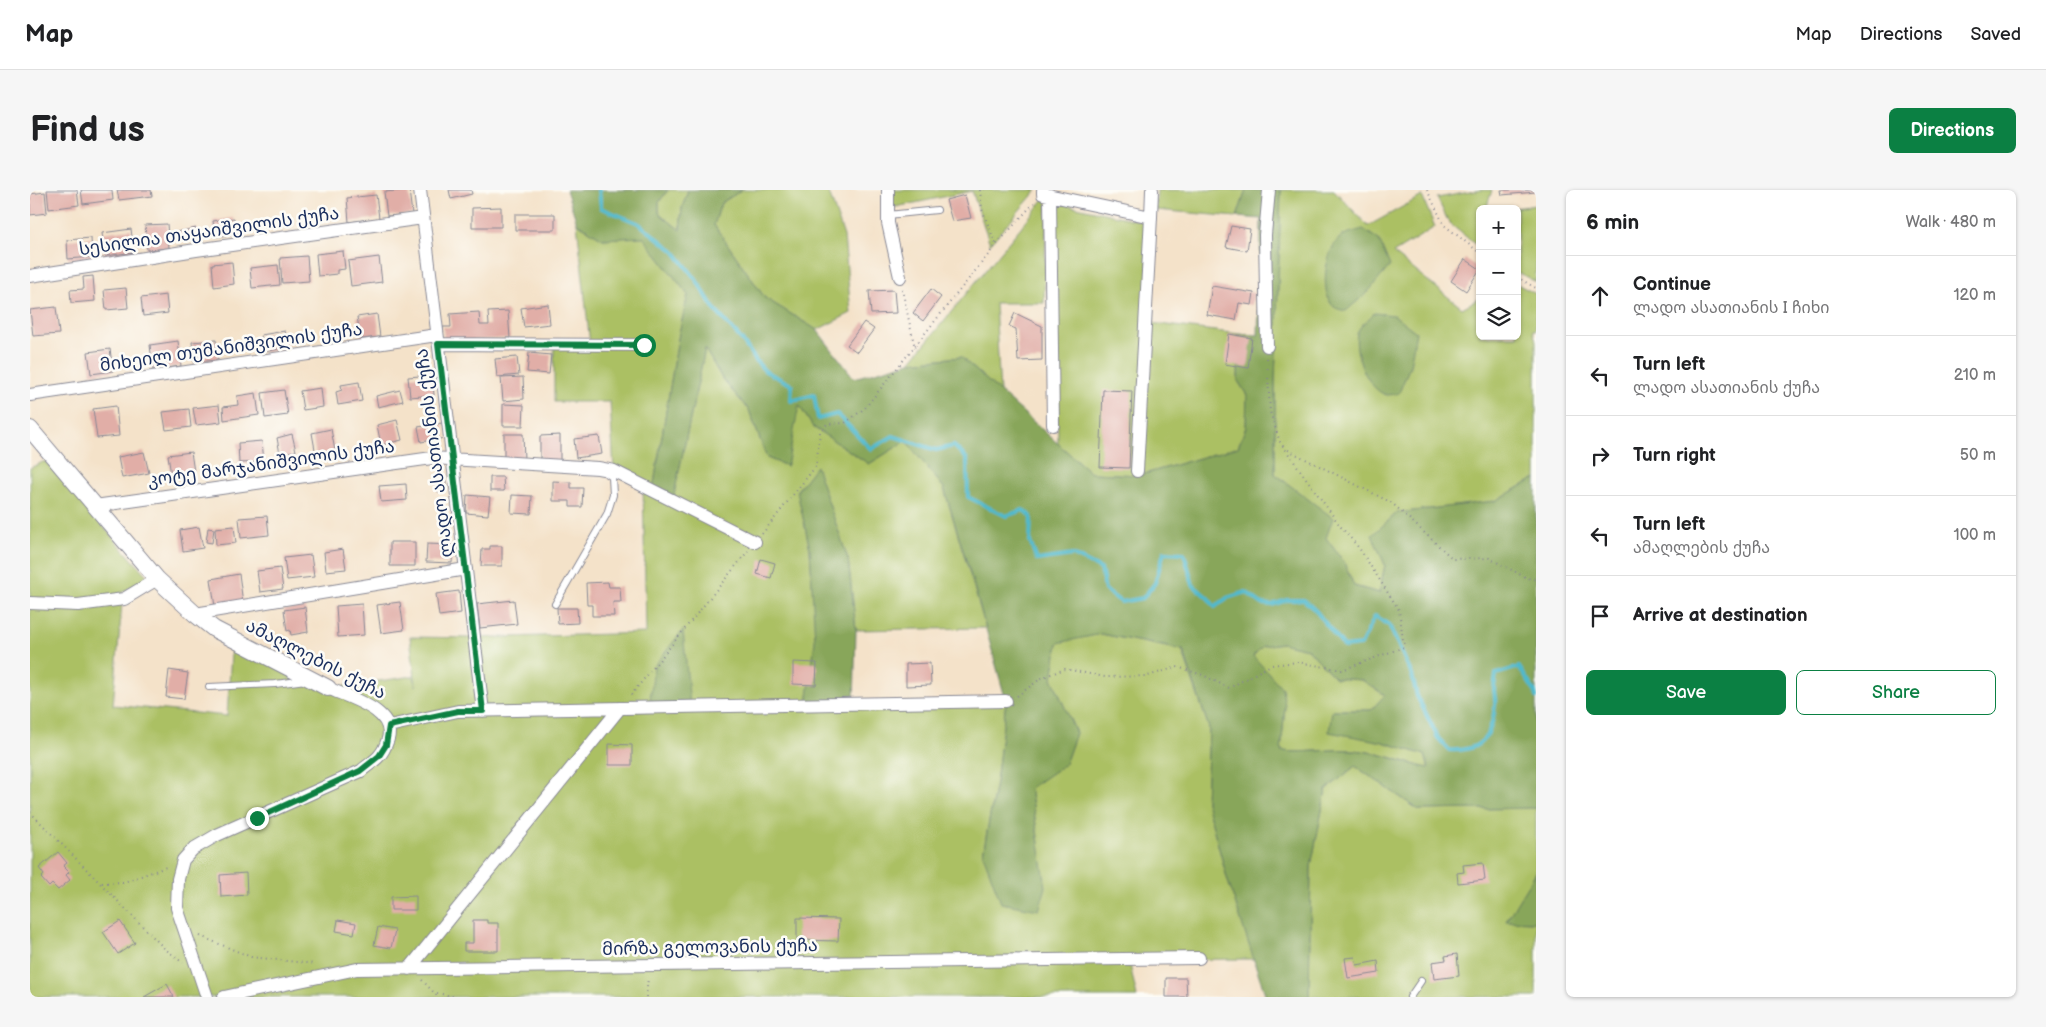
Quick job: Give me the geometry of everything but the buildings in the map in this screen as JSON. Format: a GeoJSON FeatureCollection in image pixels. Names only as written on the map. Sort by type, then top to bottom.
{"type":"FeatureCollection","features":[{"type":"Feature","properties":{"kind":"street","name":"ლადო ასათიანის ქუჩა"},"geometry":{"type":"LineString","coordinates":[[420,190],[483,711]]}},
{"type":"Feature","properties":{"kind":"street"},"geometry":{"type":"LineString","coordinates":[[888,190],[888,223],[900,277]]}},
{"type":"Feature","properties":{"kind":"street"},"geometry":{"type":"LineString","coordinates":[[1137,471],[1152,190]]}},
{"type":"Feature","properties":{"kind":"street"},"geometry":{"type":"LineString","coordinates":[[1267,346],[1265,235],[1268,190]]}},
{"type":"Feature","properties":{"kind":"street"},"geometry":{"type":"LineString","coordinates":[[1052,425],[1045,193],[1151,217]]}},
{"type":"Feature","properties":{"kind":"street","name":"სესილია თაყაიშვილის ქუჩა"},"geometry":{"type":"LineString","coordinates":[[30,276],[423,218]]}},
{"type":"Feature","properties":{"kind":"street","name":"მიხეილ თუმანიშვილის ქუჩა"},"geometry":{"type":"LineString","coordinates":[[30,395],[438,339],[644,345]]}},
{"type":"Feature","properties":{"kind":"street","name":"ამაღლების ქუჩა"},"geometry":{"type":"LineString","coordinates":[[30,429],[157,579],[195,614],[214,629],[380,713],[386,719],[389,726],[386,745],[379,756],[360,771],[217,836],[193,849],[183,860]]}},
{"type":"Feature","properties":{"kind":"street","name":"კოტე მარჯანიშვილის ქუჩა"},"geometry":{"type":"LineString","coordinates":[[95,506],[432,458],[614,470],[755,542]]}},
{"type":"Feature","properties":{"kind":"street"},"geometry":{"type":"LineString","coordinates":[[195,614],[466,569]]}},
{"type":"Feature","properties":{"kind":"street"},"geometry":{"type":"LineString","coordinates":[[30,603],[78,605],[124,599],[157,579]]}},
{"type":"Feature","properties":{"kind":"street"},"geometry":{"type":"LineString","coordinates":[[389,726],[458,711],[1006,701]]}},
{"type":"Feature","properties":{"kind":"street"},"geometry":{"type":"LineString","coordinates":[[409,969],[620,708]]}},
{"type":"Feature","properties":{"kind":"street"},"geometry":{"type":"LineString","coordinates":[[183,860],[178,879],[177,908],[207,997]]}},
{"type":"Feature","properties":{"kind":"street","name":"მირზა გელოვანის ქუჩა"},"geometry":{"type":"LineString","coordinates":[[224,997],[357,969],[1199,958]]}},
{"type":"Feature","properties":{"kind":"lane"},"geometry":{"type":"LineString","coordinates":[[888,215],[937,210]]}},
{"type":"Feature","properties":{"kind":"lane"},"geometry":{"type":"LineString","coordinates":[[555,604],[607,514],[613,495],[612,477],[598,468]]}},
{"type":"Feature","properties":{"kind":"lane"},"geometry":{"type":"LineString","coordinates":[[209,687],[298,682],[310,679]]}},
{"type":"Feature","properties":{"kind":"lane"},"geometry":{"type":"LineString","coordinates":[[1410,997],[1421,981]]}},
{"type":"Feature","properties":{"kind":"path"},"geometry":{"type":"LineString","coordinates":[[980,190],[982,209],[996,245]]}},
{"type":"Feature","properties":{"kind":"path"},"geometry":{"type":"LineString","coordinates":[[1427,190],[1444,225],[1476,250]]}},
{"type":"Feature","properties":{"kind":"path"},"geometry":{"type":"LineString","coordinates":[[620,708],[816,466],[820,432],[827,424],[845,423],[865,408],[996,245],[1045,193]]}},
{"type":"Feature","properties":{"kind":"path"},"geometry":{"type":"LineString","coordinates":[[900,277],[914,348]]}},
{"type":"Feature","properties":{"kind":"path"},"geometry":{"type":"LineString","coordinates":[[1521,279],[1536,288]]}},
{"type":"Feature","properties":{"kind":"path"},"geometry":{"type":"LineString","coordinates":[[1006,701],[1022,693],[1043,678],[1065,669],[1105,676],[1148,676],[1177,667],[1203,675],[1228,688],[1271,664],[1298,662],[1342,670],[1404,647],[1399,610],[1359,548],[1341,527],[1280,442],[1270,412],[1267,346]]}},
{"type":"Feature","properties":{"kind":"path"},"geometry":{"type":"LineString","coordinates":[[1286,450],[1392,503],[1453,559],[1490,558],[1525,577],[1536,580]]}},
{"type":"Feature","properties":{"kind":"path"},"geometry":{"type":"LineString","coordinates":[[30,812],[164,948],[202,980]]}},
{"type":"Feature","properties":{"kind":"path"},"geometry":{"type":"LineString","coordinates":[[101,884],[124,882],[183,860]]}},
{"type":"Feature","properties":{"kind":"path"},"geometry":{"type":"LineString","coordinates":[[184,927],[208,940],[251,957],[322,965]]}},
{"type":"Feature","properties":{"kind":"path"},"geometry":{"type":"LineString","coordinates":[[646,997],[649,966]]}},
{"type":"Feature","properties":{"kind":"path"},"geometry":{"type":"LineString","coordinates":[[409,969],[438,997]]}},
{"type":"Feature","properties":{"kind":"path"},"geometry":{"type":"LineString","coordinates":[[436,993],[456,997]]}},
{"type":"Feature","properties":{"kind":"green space"},"geometry":{"type":"Polygon","coordinates":[[[566,190],[668,190],[659,202],[659,213],[680,230],[682,208],[688,190],[742,190],[721,203],[714,225],[765,298],[817,330],[854,378],[910,362],[961,357],[1091,473],[1141,475],[1238,447],[1246,427],[1247,395],[1238,381],[1239,334],[1258,335],[1261,219],[1237,217],[1246,190],[1281,190],[1275,383],[1275,474],[1333,518],[1326,538],[1344,562],[1354,586],[1379,593],[1385,565],[1372,535],[1397,513],[1495,501],[1536,478],[1536,808],[1419,810],[1355,766],[1326,790],[1311,866],[1309,997],[1266,997],[1228,881],[1206,802],[1209,728],[1183,650],[1101,634],[1058,643],[1052,678],[1076,733],[1065,764],[1030,788],[1046,887],[1039,910],[1001,903],[983,854],[996,783],[1006,701],[944,488],[906,441],[869,464],[813,427],[799,405],[787,466],[767,458],[749,410],[723,380],[705,349],[673,499],[653,490],[679,333],[688,295],[643,237],[603,239],[577,223],[566,190]],[[1281,643],[1263,646],[1253,656],[1282,688],[1285,706],[1281,751],[1362,751],[1429,768],[1425,755],[1383,742],[1329,732],[1332,710],[1371,710],[1385,695],[1362,680],[1335,678],[1308,649],[1281,643]]]}},
{"type":"Feature","properties":{"kind":"green space"},"geometry":{"type":"Polygon","coordinates":[[[668,190],[688,190],[682,208],[680,230],[659,213],[659,202],[668,190]]]}},
{"type":"Feature","properties":{"kind":"green space"},"geometry":{"type":"Polygon","coordinates":[[[742,190],[828,190],[844,236],[851,313],[817,330],[765,298],[714,225],[721,203],[742,190]]]}},
{"type":"Feature","properties":{"kind":"green space"},"geometry":{"type":"Polygon","coordinates":[[[894,190],[1037,190],[990,244],[972,191],[891,208],[894,190]]]}},
{"type":"Feature","properties":{"kind":"green space"},"geometry":{"type":"Polygon","coordinates":[[[1157,190],[1246,190],[1237,217],[1156,210],[1157,190]]]}},
{"type":"Feature","properties":{"kind":"green space"},"geometry":{"type":"Polygon","coordinates":[[[1281,190],[1334,190],[1368,226],[1422,196],[1435,227],[1393,253],[1462,308],[1476,300],[1476,340],[1521,340],[1521,286],[1536,294],[1536,330],[1533,330],[1536,341],[1536,478],[1495,501],[1397,513],[1373,535],[1385,565],[1379,593],[1354,586],[1344,562],[1275,474],[1275,383],[1281,190]]]}},
{"type":"Feature","properties":{"kind":"green space"},"geometry":{"type":"Polygon","coordinates":[[[1481,190],[1492,190],[1487,205],[1476,205],[1476,245],[1449,223],[1437,198],[1481,190]]]}},
{"type":"Feature","properties":{"kind":"green space"},"geometry":{"type":"Polygon","coordinates":[[[1044,199],[1047,200],[1044,303],[995,303],[1000,392],[961,357],[910,362],[1044,199]]]}},
{"type":"Feature","properties":{"kind":"green space"},"geometry":{"type":"Polygon","coordinates":[[[1054,202],[1145,222],[1151,323],[1239,334],[1238,381],[1247,395],[1246,427],[1238,447],[1141,475],[1091,473],[1058,444],[1054,202]]]}},
{"type":"Feature","properties":{"kind":"green space"},"geometry":{"type":"Polygon","coordinates":[[[1536,205],[1536,282],[1521,274],[1521,207],[1536,205]]]}},
{"type":"Feature","properties":{"kind":"green space"},"geometry":{"type":"Polygon","coordinates":[[[577,223],[603,239],[643,236],[688,295],[679,333],[653,490],[673,499],[705,349],[723,380],[749,410],[767,458],[787,466],[798,404],[813,427],[869,464],[906,441],[944,488],[986,628],[856,630],[848,559],[816,467],[797,490],[810,549],[816,641],[807,705],[1006,701],[996,783],[983,854],[1039,843],[1030,787],[1065,764],[1076,733],[1052,678],[1058,642],[1101,634],[1182,650],[1209,728],[1206,802],[1228,881],[1254,959],[1129,960],[1137,997],[30,997],[30,468],[45,461],[148,577],[121,593],[122,604],[113,705],[227,716],[232,638],[329,688],[414,676],[416,686],[410,637],[474,638],[646,633],[643,484],[614,471],[610,402],[554,402],[554,345],[590,345],[577,223]]]}},
{"type":"Feature","properties":{"kind":"green space"},"geometry":{"type":"Polygon","coordinates":[[[1363,229],[1379,240],[1390,266],[1368,292],[1346,311],[1338,309],[1329,301],[1325,282],[1331,251],[1341,237],[1363,229]]]}},
{"type":"Feature","properties":{"kind":"green space"},"geometry":{"type":"Polygon","coordinates":[[[1374,313],[1394,315],[1416,332],[1410,366],[1399,393],[1387,395],[1380,392],[1373,386],[1362,368],[1356,338],[1363,324],[1374,313]]]}},
{"type":"Feature","properties":{"kind":"green space"},"geometry":{"type":"Polygon","coordinates":[[[816,466],[848,559],[856,630],[854,704],[807,705],[815,641],[810,549],[797,491],[816,466]]]}},
{"type":"Feature","properties":{"kind":"green space"},"geometry":{"type":"Polygon","coordinates":[[[683,630],[690,707],[649,708],[654,666],[683,630]]]}},
{"type":"Feature","properties":{"kind":"green space"},"geometry":{"type":"Polygon","coordinates":[[[1282,643],[1308,649],[1335,678],[1362,680],[1386,696],[1371,710],[1332,710],[1383,742],[1425,755],[1429,769],[1371,752],[1352,750],[1281,751],[1285,706],[1253,656],[1263,646],[1282,643]]]}},
{"type":"Feature","properties":{"kind":"green space"},"geometry":{"type":"Polygon","coordinates":[[[1355,766],[1419,810],[1536,808],[1536,872],[1507,921],[1536,922],[1536,997],[1309,997],[1311,866],[1326,790],[1355,766]]]}},
{"type":"Feature","properties":{"kind":"green space"},"geometry":{"type":"Polygon","coordinates":[[[1536,872],[1536,922],[1506,921],[1536,872]]]}},
{"type":"Feature","properties":{"kind":"waterway"},"geometry":{"type":"LineString","coordinates":[[599,190],[601,208],[638,223],[674,251],[695,278],[715,310],[741,339],[757,362],[765,371],[792,385],[791,401],[814,395],[818,419],[837,414],[871,449],[893,436],[936,450],[954,446],[967,459],[968,497],[1006,516],[1023,510],[1031,516],[1030,542],[1037,560],[1073,555],[1101,569],[1105,590],[1121,602],[1143,598],[1155,583],[1164,552],[1184,553],[1193,585],[1215,607],[1227,598],[1246,592],[1262,604],[1272,605],[1287,600],[1304,600],[1316,611],[1344,647],[1361,645],[1375,616],[1389,625],[1412,675],[1417,696],[1438,738],[1449,750],[1460,750],[1477,745],[1488,733],[1494,716],[1496,674],[1519,667],[1535,692],[1536,697]]}},
{"type":"Feature","properties":{"kind":"route"},"geometry":{"type":"LineString","coordinates":[[257,818],[360,771],[379,756],[389,736],[389,726],[458,711],[483,711],[438,344],[644,345]]}}]}
